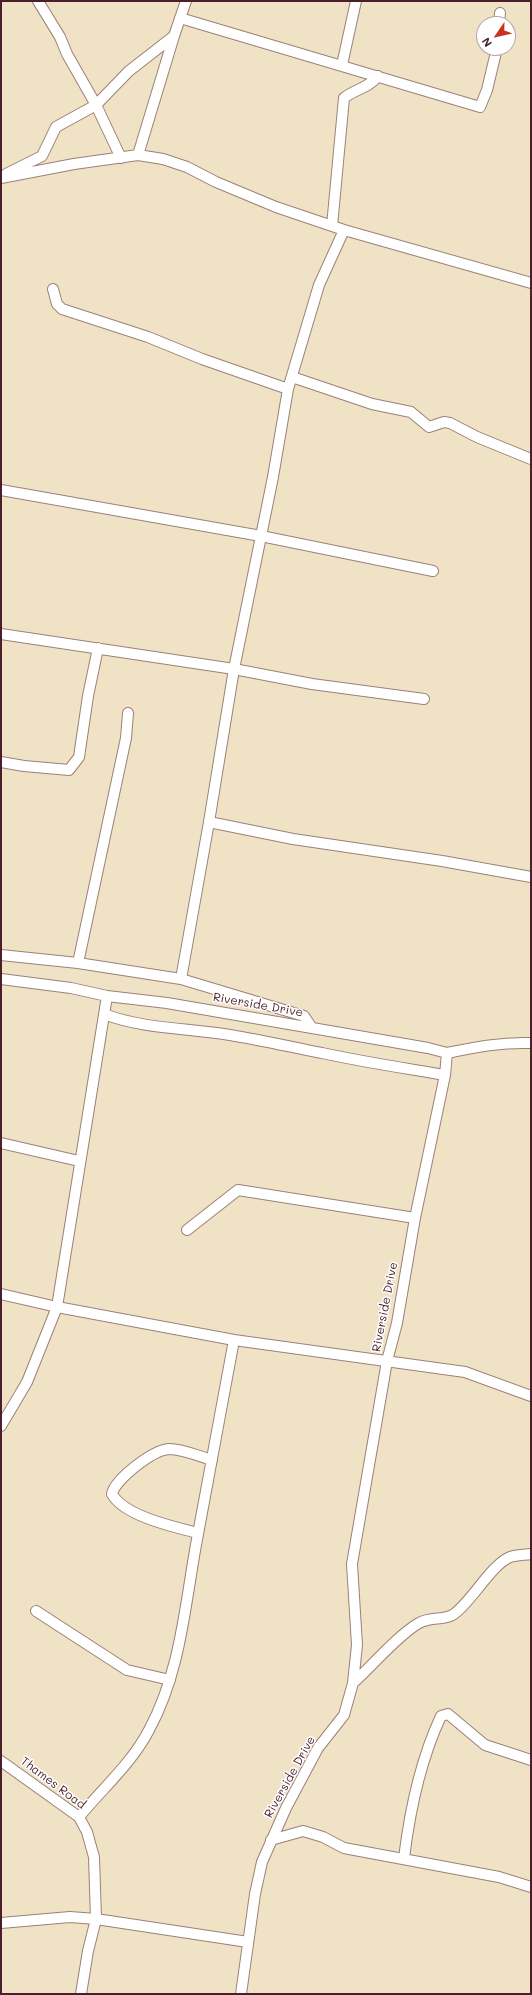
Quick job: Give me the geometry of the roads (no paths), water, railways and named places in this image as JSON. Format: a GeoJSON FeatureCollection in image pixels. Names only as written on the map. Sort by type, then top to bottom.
{"type":"FeatureCollection","features":[{"type":"Feature","properties":{"kind":"street"},"geometry":{"type":"LineString","coordinates":[[38,1],[60,37],[78,77],[96,105],[121,158]]}},
{"type":"Feature","properties":{"kind":"street"},"geometry":{"type":"LineString","coordinates":[[138,155],[186,1]]}},
{"type":"Feature","properties":{"kind":"street"},"geometry":{"type":"LineString","coordinates":[[342,65],[356,1]]}},
{"type":"Feature","properties":{"kind":"street"},"geometry":{"type":"LineString","coordinates":[[180,18],[480,107],[487,90],[495,56]]}},
{"type":"Feature","properties":{"kind":"street"},"geometry":{"type":"LineString","coordinates":[[1,177],[42,156],[56,127],[96,105],[129,71],[174,36]]}},
{"type":"Feature","properties":{"kind":"street"},"geometry":{"type":"LineString","coordinates":[[332,226],[344,98],[350,93],[368,86],[378,76]]}},
{"type":"Feature","properties":{"kind":"street"},"geometry":{"type":"LineString","coordinates":[[1,177],[74,164],[138,155],[177,162],[238,191],[332,226],[531,283]]}},
{"type":"Feature","properties":{"kind":"street"},"geometry":{"type":"LineString","coordinates":[[181,979],[234,669],[261,536],[288,389],[319,285],[344,230]]}},
{"type":"Feature","properties":{"kind":"street"},"geometry":{"type":"LineString","coordinates":[[53,289],[57,304],[62,309],[148,337],[202,359],[288,389]]}},
{"type":"Feature","properties":{"kind":"street"},"geometry":{"type":"LineString","coordinates":[[292,377],[372,404],[412,412],[429,426],[450,422],[477,437],[531,459]]}},
{"type":"Feature","properties":{"kind":"street"},"geometry":{"type":"LineString","coordinates":[[1,490],[261,536],[433,571]]}},
{"type":"Feature","properties":{"kind":"street"},"geometry":{"type":"LineString","coordinates":[[1,634],[234,669],[312,684],[424,699]]}},
{"type":"Feature","properties":{"kind":"street"},"geometry":{"type":"LineString","coordinates":[[1,762],[24,766],[69,770],[79,757],[88,696],[98,648]]}},
{"type":"Feature","properties":{"kind":"street"},"geometry":{"type":"LineString","coordinates":[[78,963],[119,773],[126,738],[128,713]]}},
{"type":"Feature","properties":{"kind":"street"},"geometry":{"type":"LineString","coordinates":[[209,822],[293,839],[442,861],[531,878]]}},
{"type":"Feature","properties":{"kind":"street"},"geometry":{"type":"LineString","coordinates":[[1,955],[78,963],[181,979],[304,1016],[312,1028]]}},
{"type":"Feature","properties":{"kind":"street","name":"Riverside Drive"},"geometry":{"type":"LineString","coordinates":[[1,979],[71,988],[107,996],[167,1003],[428,1048],[447,1053],[445,1075],[415,1218],[397,1323],[387,1362],[352,1564],[357,1645],[353,1683],[344,1715],[318,1748],[271,1840],[262,1862],[256,1887],[241,1994]]}},
{"type":"Feature","properties":{"kind":"street"},"geometry":{"type":"LineString","coordinates":[[1,1426],[28,1382],[57,1307],[107,996]]}},
{"type":"Feature","properties":{"kind":"street"},"geometry":{"type":"LineString","coordinates":[[104,1014],[118,1020],[140,1024],[268,1041],[322,1053],[445,1075]]}},
{"type":"Feature","properties":{"kind":"street"},"geometry":{"type":"LineString","coordinates":[[447,1053],[504,1042],[531,1043]]}},
{"type":"Feature","properties":{"kind":"street"},"geometry":{"type":"LineString","coordinates":[[1,1143],[80,1161]]}},
{"type":"Feature","properties":{"kind":"street"},"geometry":{"type":"LineString","coordinates":[[187,1230],[238,1190],[415,1218]]}},
{"type":"Feature","properties":{"kind":"street"},"geometry":{"type":"LineString","coordinates":[[1,1294],[57,1307],[234,1340],[465,1372],[531,1396]]}},
{"type":"Feature","properties":{"kind":"street"},"geometry":{"type":"LineString","coordinates":[[79,1817],[131,1758],[149,1732],[164,1701],[181,1638],[198,1533],[234,1340]]}},
{"type":"Feature","properties":{"kind":"street"},"geometry":{"type":"LineString","coordinates":[[198,1533],[144,1517],[115,1500],[112,1494],[113,1486],[128,1472],[151,1456],[168,1449],[185,1451],[212,1460]]}},
{"type":"Feature","properties":{"kind":"street"},"geometry":{"type":"LineString","coordinates":[[353,1683],[417,1624],[431,1618],[449,1617],[453,1615],[464,1606],[500,1564],[509,1558],[531,1554]]}},
{"type":"Feature","properties":{"kind":"street"},"geometry":{"type":"LineString","coordinates":[[36,1611],[127,1670],[170,1680]]}},
{"type":"Feature","properties":{"kind":"street"},"geometry":{"type":"LineString","coordinates":[[404,1858],[409,1816],[421,1769],[441,1716],[448,1714],[485,1745],[531,1760]]}},
{"type":"Feature","properties":{"kind":"street","name":"Thames Road"},"geometry":{"type":"LineString","coordinates":[[1,1761],[79,1817],[87,1832],[94,1857],[96,1919],[88,1951],[81,1994]]}},
{"type":"Feature","properties":{"kind":"street"},"geometry":{"type":"LineString","coordinates":[[271,1840],[303,1831],[344,1848],[404,1858],[499,1877],[531,1887]]}},
{"type":"Feature","properties":{"kind":"street"},"geometry":{"type":"LineString","coordinates":[[1,1923],[70,1917],[96,1919],[248,1942]]}}]}
